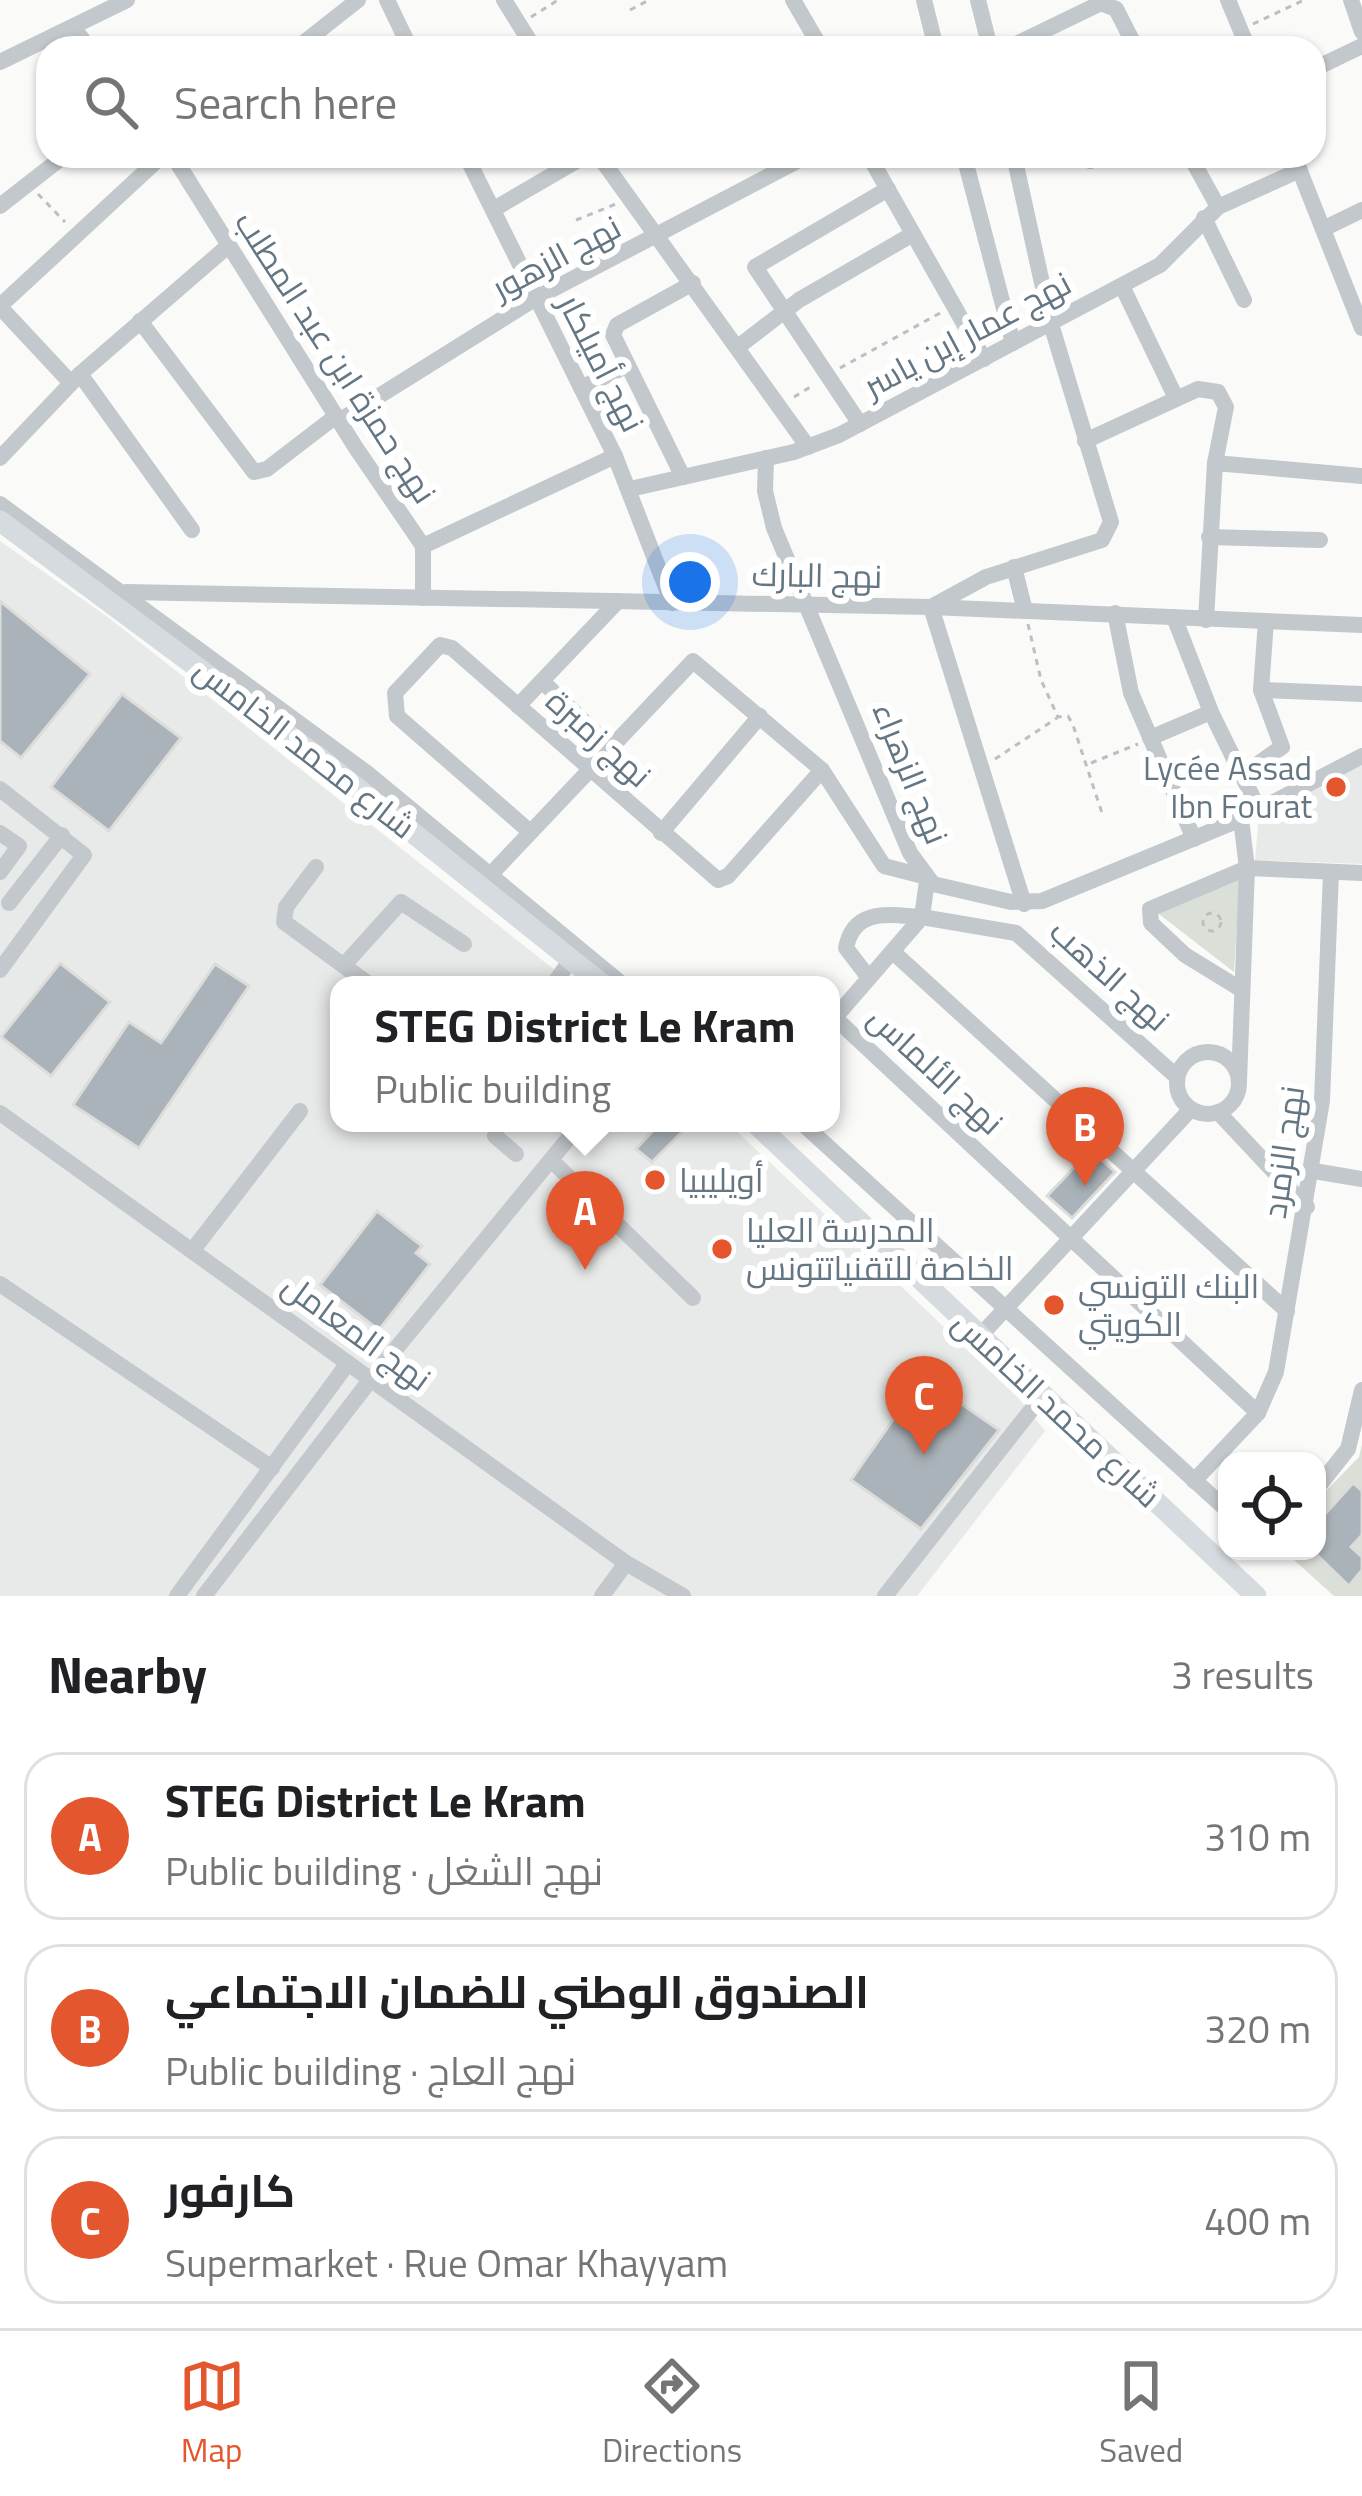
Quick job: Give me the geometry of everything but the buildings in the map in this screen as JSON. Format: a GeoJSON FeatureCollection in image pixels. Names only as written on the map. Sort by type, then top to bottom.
{"type":"FeatureCollection","features":[{"type":"Feature","properties":{"kind":"main road","name":"شارع محمد الخامس"},"geometry":{"type":"LineString","coordinates":[[0,521],[179,651],[593,976]]}},
{"type":"Feature","properties":{"kind":"main road","name":"شارع محمد الخامس"},"geometry":{"type":"LineString","coordinates":[[764,1132],[1256,1596]]}},
{"type":"Feature","properties":{"kind":"street"},"geometry":{"type":"LineString","coordinates":[[312,36],[358,0]]}},
{"type":"Feature","properties":{"kind":"street"},"geometry":{"type":"LineString","coordinates":[[387,0],[404,36]]}},
{"type":"Feature","properties":{"kind":"street"},"geometry":{"type":"LineString","coordinates":[[504,0],[526,36]]}},
{"type":"Feature","properties":{"kind":"street"},"geometry":{"type":"LineString","coordinates":[[794,0],[814,36]]}},
{"type":"Feature","properties":{"kind":"street"},"geometry":{"type":"LineString","coordinates":[[924,0],[933,36]]}},
{"type":"Feature","properties":{"kind":"street"},"geometry":{"type":"LineString","coordinates":[[978,0],[988,36]]}},
{"type":"Feature","properties":{"kind":"street"},"geometry":{"type":"LineString","coordinates":[[1228,0],[1243,36]]}},
{"type":"Feature","properties":{"kind":"street"},"geometry":{"type":"LineString","coordinates":[[1351,0],[1362,69]]}},
{"type":"Feature","properties":{"kind":"street"},"geometry":{"type":"LineString","coordinates":[[56,36],[122,1]]}},
{"type":"Feature","properties":{"kind":"street"},"geometry":{"type":"LineString","coordinates":[[1041,36],[1072,7],[1108,4],[1128,36]]}},
{"type":"Feature","properties":{"kind":"street"},"geometry":{"type":"LineString","coordinates":[[73,28],[79,36]]}},
{"type":"Feature","properties":{"kind":"street"},"geometry":{"type":"LineString","coordinates":[[1326,62],[1360,42]]}},
{"type":"Feature","properties":{"kind":"street"},"geometry":{"type":"LineString","coordinates":[[0,62],[36,45]]}},
{"type":"Feature","properties":{"kind":"street"},"geometry":{"type":"LineString","coordinates":[[0,206],[49,168]]}},
{"type":"Feature","properties":{"kind":"street"},"geometry":{"type":"LineString","coordinates":[[149,168],[0,306],[75,378],[191,530]]}},
{"type":"Feature","properties":{"kind":"street","name":"نهج حمزة ابن عبد المطلب"},"geometry":{"type":"LineString","coordinates":[[179,168],[424,546],[423,598]]}},
{"type":"Feature","properties":{"kind":"street","name":"نهج أميلكار"},"geometry":{"type":"LineString","coordinates":[[472,168],[615,456],[672,603]]}},
{"type":"Feature","properties":{"kind":"street"},"geometry":{"type":"LineString","coordinates":[[494,209],[564,168]]}},
{"type":"Feature","properties":{"kind":"street"},"geometry":{"type":"LineString","coordinates":[[607,168],[808,447]]}},
{"type":"Feature","properties":{"kind":"street","name":"نهج الزهور"},"geometry":{"type":"LineString","coordinates":[[140,322],[254,472],[268,469],[338,419],[536,298],[785,168]]}},
{"type":"Feature","properties":{"kind":"street"},"geometry":{"type":"LineString","coordinates":[[876,168],[984,359]]}},
{"type":"Feature","properties":{"kind":"street"},"geometry":{"type":"LineString","coordinates":[[967,168],[1013,343]]}},
{"type":"Feature","properties":{"kind":"street"},"geometry":{"type":"LineString","coordinates":[[1010,929],[1018,903],[931,607],[1014,567],[1102,540],[1111,526],[1051,324],[1017,168]]}},
{"type":"Feature","properties":{"kind":"street"},"geometry":{"type":"LineString","coordinates":[[1194,168],[1244,300]]}},
{"type":"Feature","properties":{"kind":"street","name":"نهج عمار إبن ياسر"},"geometry":{"type":"LineString","coordinates":[[630,489],[808,447],[860,424],[1176,254],[1211,213],[1288,168]]}},
{"type":"Feature","properties":{"kind":"street"},"geometry":{"type":"LineString","coordinates":[[1299,168],[1362,328]]}},
{"type":"Feature","properties":{"kind":"street"},"geometry":{"type":"LineString","coordinates":[[860,424],[830,374],[756,276],[757,263],[888,189]]}},
{"type":"Feature","properties":{"kind":"street"},"geometry":{"type":"LineString","coordinates":[[1323,229],[1362,210]]}},
{"type":"Feature","properties":{"kind":"street"},"geometry":{"type":"LineString","coordinates":[[738,347],[781,313],[913,234]]}},
{"type":"Feature","properties":{"kind":"street"},"geometry":{"type":"LineString","coordinates":[[0,458],[75,378],[228,246]]}},
{"type":"Feature","properties":{"kind":"street"},"geometry":{"type":"LineString","coordinates":[[683,477],[614,340],[617,325],[693,283]]}},
{"type":"Feature","properties":{"kind":"street"},"geometry":{"type":"LineString","coordinates":[[1122,286],[1176,398]]}},
{"type":"Feature","properties":{"kind":"street"},"geometry":{"type":"LineString","coordinates":[[581,388],[626,366]]}},
{"type":"Feature","properties":{"kind":"street"},"geometry":{"type":"LineString","coordinates":[[1085,441],[1176,398],[1210,389],[1226,407],[1215,463],[1206,620]]}},
{"type":"Feature","properties":{"kind":"street"},"geometry":{"type":"LineString","coordinates":[[424,546],[615,456]]}},
{"type":"Feature","properties":{"kind":"street","name":"نهج الزهراء"},"geometry":{"type":"LineString","coordinates":[[766,458],[768,509],[925,878],[1018,903]]}},
{"type":"Feature","properties":{"kind":"street"},"geometry":{"type":"LineString","coordinates":[[1215,463],[1362,476]]}},
{"type":"Feature","properties":{"kind":"street"},"geometry":{"type":"LineString","coordinates":[[0,504],[126,592],[493,872],[613,976]]}},
{"type":"Feature","properties":{"kind":"street"},"geometry":{"type":"LineString","coordinates":[[1209,537],[1320,540]]}},
{"type":"Feature","properties":{"kind":"street"},"geometry":{"type":"LineString","coordinates":[[1014,567],[1025,611]]}},
{"type":"Feature","properties":{"kind":"street","name":"نهج البارك"},"geometry":{"type":"LineString","coordinates":[[126,592],[931,607],[1362,625]]}},
{"type":"Feature","properties":{"kind":"street"},"geometry":{"type":"LineString","coordinates":[[518,706],[618,601]]}},
{"type":"Feature","properties":{"kind":"street"},"geometry":{"type":"LineString","coordinates":[[1115,613],[1124,667],[1194,838]]}},
{"type":"Feature","properties":{"kind":"street"},"geometry":{"type":"LineString","coordinates":[[1174,617],[1211,712],[1259,810]]}},
{"type":"Feature","properties":{"kind":"street"},"geometry":{"type":"LineString","coordinates":[[1242,775],[1282,747],[1261,690],[1266,621]]}},
{"type":"Feature","properties":{"kind":"street","name":"نهج زمبرة"},"geometry":{"type":"LineString","coordinates":[[529,831],[398,716],[395,693],[437,647],[452,648],[587,770],[721,880],[822,770]]}},
{"type":"Feature","properties":{"kind":"street"},"geometry":{"type":"LineString","coordinates":[[493,872],[693,661],[822,770],[881,862],[892,871],[925,878],[922,917],[840,1012]]}},
{"type":"Feature","properties":{"kind":"street"},"geometry":{"type":"LineString","coordinates":[[543,682],[609,746]]}},
{"type":"Feature","properties":{"kind":"street"},"geometry":{"type":"LineString","coordinates":[[1261,690],[1362,694]]}},
{"type":"Feature","properties":{"kind":"street"},"geometry":{"type":"LineString","coordinates":[[1150,738],[1211,712]]}},
{"type":"Feature","properties":{"kind":"street"},"geometry":{"type":"LineString","coordinates":[[662,833],[760,716]]}},
{"type":"Feature","properties":{"kind":"street"},"geometry":{"type":"LineString","coordinates":[[1018,903],[1240,819],[1362,756]]}},
{"type":"Feature","properties":{"kind":"street"},"geometry":{"type":"LineString","coordinates":[[0,788],[84,855],[0,970]]}},
{"type":"Feature","properties":{"kind":"street"},"geometry":{"type":"LineString","coordinates":[[0,872],[40,818]]}},
{"type":"Feature","properties":{"kind":"street"},"geometry":{"type":"LineString","coordinates":[[1218,1112],[1236,1096],[1239,1081],[1247,868],[1240,819]]}},
{"type":"Feature","properties":{"kind":"street"},"geometry":{"type":"LineString","coordinates":[[0,832],[19,846]]}},
{"type":"Feature","properties":{"kind":"street"},"geometry":{"type":"LineString","coordinates":[[36,922],[4,900],[62,835]]}},
{"type":"Feature","properties":{"kind":"street"},"geometry":{"type":"LineString","coordinates":[[316,867],[286,908],[284,922],[358,976]]}},
{"type":"Feature","properties":{"kind":"street"},"geometry":{"type":"LineString","coordinates":[[1242,990],[1185,955],[1148,915],[1155,904],[1247,868],[1362,873]]}},
{"type":"Feature","properties":{"kind":"street","name":"نهج الزمرد"},"geometry":{"type":"LineString","coordinates":[[1194,1481],[1258,1413],[1276,1372],[1314,1172],[1327,1041],[1331,872]]}},
{"type":"Feature","properties":{"kind":"street"},"geometry":{"type":"LineString","coordinates":[[344,965],[401,902],[464,944]]}},
{"type":"Feature","properties":{"kind":"street","name":"نهج الذهب"},"geometry":{"type":"LineString","coordinates":[[869,978],[845,948],[853,927],[871,916],[922,917],[1010,929],[1177,1077]]}},
{"type":"Feature","properties":{"kind":"street"},"geometry":{"type":"LineString","coordinates":[[892,952],[1287,1311]]}},
{"type":"Feature","properties":{"kind":"street"},"geometry":{"type":"LineString","coordinates":[[559,976],[572,958]]}},
{"type":"Feature","properties":{"kind":"street","name":"نهج الألماس"},"geometry":{"type":"LineString","coordinates":[[840,1026],[1258,1413]]}},
{"type":"Feature","properties":{"kind":"street"},"geometry":{"type":"LineString","coordinates":[[1239,1081],[1233,1065],[1219,1054],[1201,1052],[1185,1061],[1177,1077],[1179,1095],[1191,1108],[1218,1112],[1307,1207]]}},
{"type":"Feature","properties":{"kind":"street"},"geometry":{"type":"LineString","coordinates":[[980,1336],[1191,1108]]}},
{"type":"Feature","properties":{"kind":"street"},"geometry":{"type":"LineString","coordinates":[[192,1251],[300,1111]]}},
{"type":"Feature","properties":{"kind":"street","name":"نهج المعامل"},"geometry":{"type":"LineString","coordinates":[[0,1113],[626,1563],[682,1596]]}},
{"type":"Feature","properties":{"kind":"street"},"geometry":{"type":"LineString","coordinates":[[496,1132],[516,1154]]}},
{"type":"Feature","properties":{"kind":"street"},"geometry":{"type":"LineString","coordinates":[[205,1596],[371,1379],[574,1132]]}},
{"type":"Feature","properties":{"kind":"street"},"geometry":{"type":"LineString","coordinates":[[812,1132],[1218,1502]]}},
{"type":"Feature","properties":{"kind":"street"},"geometry":{"type":"LineString","coordinates":[[551,1160],[693,1298]]}},
{"type":"Feature","properties":{"kind":"street"},"geometry":{"type":"LineString","coordinates":[[1314,1172],[1362,1179]]}},
{"type":"Feature","properties":{"kind":"street"},"geometry":{"type":"LineString","coordinates":[[0,1283],[272,1468]]}},
{"type":"Feature","properties":{"kind":"street"},"geometry":{"type":"LineString","coordinates":[[177,1596],[348,1363]]}},
{"type":"Feature","properties":{"kind":"street"},"geometry":{"type":"LineString","coordinates":[[1326,1477],[1348,1449],[1362,1390]]}},
{"type":"Feature","properties":{"kind":"street"},"geometry":{"type":"LineString","coordinates":[[885,1596],[1042,1395]]}},
{"type":"Feature","properties":{"kind":"street"},"geometry":{"type":"LineString","coordinates":[[602,1596],[626,1563]]}},
{"type":"Feature","properties":{"kind":"path"},"geometry":{"type":"LineString","coordinates":[[519,24],[558,0]]}},
{"type":"Feature","properties":{"kind":"path"},"geometry":{"type":"LineString","coordinates":[[630,10],[649,0]]}},
{"type":"Feature","properties":{"kind":"path"},"geometry":{"type":"LineString","coordinates":[[1240,30],[1304,0]]}},
{"type":"Feature","properties":{"kind":"path"},"geometry":{"type":"LineString","coordinates":[[28,184],[78,234]]}},
{"type":"Feature","properties":{"kind":"path"},"geometry":{"type":"LineString","coordinates":[[576,220],[628,199]]}},
{"type":"Feature","properties":{"kind":"path"},"geometry":{"type":"LineString","coordinates":[[780,406],[954,305]]}},
{"type":"Feature","properties":{"kind":"path"},"geometry":{"type":"LineString","coordinates":[[1025,611],[1041,680],[1058,717]]}},
{"type":"Feature","properties":{"kind":"path"},"geometry":{"type":"LineString","coordinates":[[982,768],[1058,717],[1068,716],[1102,813]]}},
{"type":"Feature","properties":{"kind":"path"},"geometry":{"type":"LineString","coordinates":[[1088,764],[1150,738]]}},
{"type":"Feature","properties":{"kind":"shaded area"},"geometry":{"type":"Polygon","coordinates":[[[0,541],[109,618],[563,976],[330,976],[330,1132],[738,1132],[1015,1394],[1045,1431],[917,1596],[0,1596],[0,541]]]}},
{"type":"Feature","properties":{"kind":"shaded area","name":"Lycée Assad Ibn Fourat"},"geometry":{"type":"Polygon","coordinates":[[[1362,759],[1362,864],[1255,860],[1259,815],[1362,759]]]}},
{"type":"Feature","properties":{"kind":"shaded area"},"geometry":{"type":"Polygon","coordinates":[[[1240,877],[1234,972],[1155,911],[1240,877]]]}},
{"type":"Feature","properties":{"kind":"shaded area"},"geometry":{"type":"Polygon","coordinates":[[[1362,1444],[1362,1596],[1334,1596],[1294,1560],[1326,1560],[1326,1491],[1359,1457],[1362,1444]]]}},
{"type":"Feature","properties":{"kind":"place","name":"Lycée Assad Ibn Fourat"},"geometry":{"type":"Point","coordinates":[1336,787]}},
{"type":"Feature","properties":{"kind":"place","name":"أويليبيا"},"geometry":{"type":"Point","coordinates":[655,1180]}},
{"type":"Feature","properties":{"kind":"place","name":"الصندوق الوطني للضمان الاجتماعي"},"geometry":{"type":"Point","coordinates":[1085,1186]}},
{"type":"Feature","properties":{"kind":"place","name":"المدرسة العليا الخاصة للتقنياتتونس"},"geometry":{"type":"Point","coordinates":[722,1249]}},
{"type":"Feature","properties":{"kind":"place","name":"STEG District Le Kram"},"geometry":{"type":"Point","coordinates":[585,1270]}},
{"type":"Feature","properties":{"kind":"place","name":"البنك التونسي الكويتي"},"geometry":{"type":"Point","coordinates":[1054,1305]}},
{"type":"Feature","properties":{"kind":"place","name":"كارفور"},"geometry":{"type":"Point","coordinates":[924,1455]}}]}
